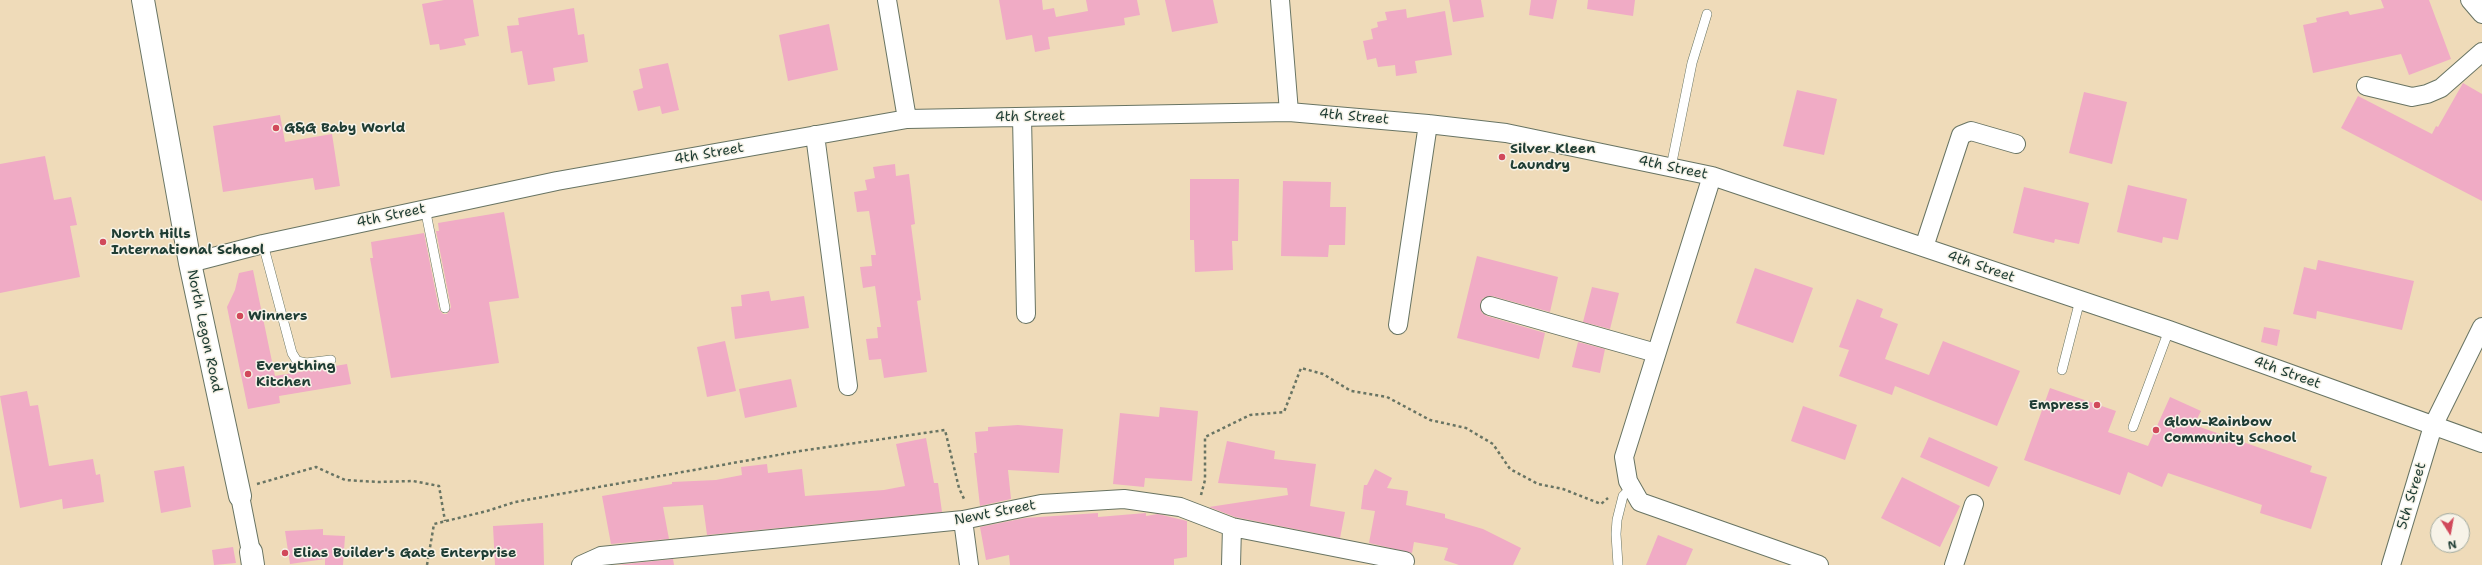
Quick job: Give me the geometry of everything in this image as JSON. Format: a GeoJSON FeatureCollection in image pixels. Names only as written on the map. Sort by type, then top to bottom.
{"type":"FeatureCollection","features":[{"type":"Feature","properties":{"kind":"street","name":"North Legon Road"},"geometry":{"type":"LineString","coordinates":[[143,0],[190,264],[239,492]]}},
{"type":"Feature","properties":{"kind":"street"},"geometry":{"type":"LineString","coordinates":[[887,0],[907,119]]}},
{"type":"Feature","properties":{"kind":"street"},"geometry":{"type":"LineString","coordinates":[[1280,0],[1289,112]]}},
{"type":"Feature","properties":{"kind":"street"},"geometry":{"type":"LineString","coordinates":[[2470,0],[2482,14]]}},
{"type":"Feature","properties":{"kind":"street"},"geometry":{"type":"LineString","coordinates":[[2366,86],[2412,97],[2428,94],[2441,88],[2482,52]]}},
{"type":"Feature","properties":{"kind":"street","name":"4th Street"},"geometry":{"type":"LineString","coordinates":[[190,264],[264,244],[425,208],[557,181],[907,119],[1289,112],[1428,124],[1506,133],[1712,176],[2169,330],[2482,443]]}},
{"type":"Feature","properties":{"kind":"street"},"geometry":{"type":"LineString","coordinates":[[1022,117],[1026,314]]}},
{"type":"Feature","properties":{"kind":"street"},"geometry":{"type":"LineString","coordinates":[[1398,325],[1428,124]]}},
{"type":"Feature","properties":{"kind":"street"},"geometry":{"type":"LineString","coordinates":[[1924,247],[1961,134],[1971,131],[2016,144]]}},
{"type":"Feature","properties":{"kind":"street"},"geometry":{"type":"LineString","coordinates":[[815,135],[848,386]]}},
{"type":"Feature","properties":{"kind":"street"},"geometry":{"type":"LineString","coordinates":[[1712,176],[1624,457],[1630,485],[1640,502],[1819,565]]}},
{"type":"Feature","properties":{"kind":"street"},"geometry":{"type":"LineString","coordinates":[[1490,306],[1656,353]]}},
{"type":"Feature","properties":{"kind":"street","name":"5th Street"},"geometry":{"type":"LineString","coordinates":[[2391,565],[2434,426],[2482,327]]}},
{"type":"Feature","properties":{"kind":"street"},"geometry":{"type":"LineString","coordinates":[[239,492],[252,558]]}},
{"type":"Feature","properties":{"kind":"street","name":"Newt Street"},"geometry":{"type":"LineString","coordinates":[[581,565],[601,556],[968,519],[1041,504],[1124,499],[1180,507],[1232,527],[1405,562]]}},
{"type":"Feature","properties":{"kind":"street"},"geometry":{"type":"LineString","coordinates":[[1954,565],[1974,504]]}},
{"type":"Feature","properties":{"kind":"street"},"geometry":{"type":"LineString","coordinates":[[968,519],[969,565]]}},
{"type":"Feature","properties":{"kind":"street"},"geometry":{"type":"LineString","coordinates":[[1231,565],[1232,527]]}},
{"type":"Feature","properties":{"kind":"lane"},"geometry":{"type":"LineString","coordinates":[[1671,168],[1692,63],[1707,14]]}},
{"type":"Feature","properties":{"kind":"lane"},"geometry":{"type":"LineString","coordinates":[[425,208],[445,308]]}},
{"type":"Feature","properties":{"kind":"lane"},"geometry":{"type":"LineString","coordinates":[[264,244],[292,353],[297,361],[306,362],[331,360]]}},
{"type":"Feature","properties":{"kind":"lane"},"geometry":{"type":"LineString","coordinates":[[2062,370],[2080,300]]}},
{"type":"Feature","properties":{"kind":"lane"},"geometry":{"type":"LineString","coordinates":[[2133,427],[2169,330]]}},
{"type":"Feature","properties":{"kind":"lane"},"geometry":{"type":"LineString","coordinates":[[1618,565],[1616,534],[1617,520],[1624,496],[1630,485]]}},
{"type":"Feature","properties":{"kind":"path"},"geometry":{"type":"LineString","coordinates":[[1198,513],[1205,480],[1205,437],[1250,415],[1284,412],[1301,368],[1323,374],[1351,391],[1387,397],[1430,420],[1466,428],[1493,444],[1510,469],[1538,484],[1563,488],[1601,504],[1630,485]]}},
{"type":"Feature","properties":{"kind":"path"},"geometry":{"type":"LineString","coordinates":[[427,565],[434,524],[515,502],[606,484],[800,451],[946,430],[959,488],[968,519]]}},
{"type":"Feature","properties":{"kind":"path"},"geometry":{"type":"LineString","coordinates":[[239,492],[316,467],[345,480],[378,482],[413,481],[439,486],[446,521]]}},
{"type":"Feature","properties":{"kind":"building"},"geometry":{"type":"Polygon","coordinates":[[[444,0],[473,0],[479,36],[464,39],[466,45],[440,50],[439,44],[430,45],[422,4],[444,0]]]}},
{"type":"Feature","properties":{"kind":"building"},"geometry":{"type":"Polygon","coordinates":[[[999,0],[1042,0],[1043,10],[1054,8],[1056,17],[1088,11],[1086,0],[1137,0],[1140,15],[1124,18],[1125,25],[1048,37],[1050,49],[1035,52],[1032,35],[1006,40],[999,0]]]}},
{"type":"Feature","properties":{"kind":"building"},"geometry":{"type":"Polygon","coordinates":[[[1165,0],[1213,0],[1218,23],[1172,32],[1165,0]]]}},
{"type":"Feature","properties":{"kind":"building"},"geometry":{"type":"Polygon","coordinates":[[[1449,0],[1481,0],[1484,17],[1453,22],[1449,0]]]}},
{"type":"Feature","properties":{"kind":"building"},"geometry":{"type":"Polygon","coordinates":[[[1531,0],[1557,0],[1553,19],[1529,15],[1531,0]]]}},
{"type":"Feature","properties":{"kind":"building"},"geometry":{"type":"Polygon","coordinates":[[[1588,0],[1635,0],[1633,16],[1587,9],[1588,0]]]}},
{"type":"Feature","properties":{"kind":"building"},"geometry":{"type":"Polygon","coordinates":[[[2381,0],[2429,0],[2451,59],[2409,75],[2401,54],[2313,73],[2303,25],[2317,22],[2316,18],[2348,11],[2350,15],[2384,8],[2381,0]]]}},
{"type":"Feature","properties":{"kind":"building"},"geometry":{"type":"Polygon","coordinates":[[[574,8],[578,35],[584,34],[588,62],[553,68],[555,81],[528,85],[522,51],[511,53],[507,26],[519,25],[518,18],[574,8]]]}},
{"type":"Feature","properties":{"kind":"building"},"geometry":{"type":"Polygon","coordinates":[[[1406,9],[1407,18],[1445,11],[1452,55],[1415,61],[1417,73],[1396,76],[1395,65],[1378,67],[1376,58],[1367,60],[1363,41],[1373,39],[1371,29],[1378,27],[1377,22],[1387,20],[1385,12],[1406,9]]]}},
{"type":"Feature","properties":{"kind":"building"},"geometry":{"type":"Polygon","coordinates":[[[829,24],[838,70],[788,81],[779,35],[829,24]]]}},
{"type":"Feature","properties":{"kind":"building"},"geometry":{"type":"Polygon","coordinates":[[[668,63],[679,110],[662,114],[660,106],[638,111],[633,91],[643,88],[639,69],[668,63]]]}},
{"type":"Feature","properties":{"kind":"building"},"geometry":{"type":"Polygon","coordinates":[[[2463,83],[2482,94],[2482,201],[2341,128],[2358,96],[2432,134],[2436,126],[2438,127],[2463,83]]]}},
{"type":"Feature","properties":{"kind":"building"},"geometry":{"type":"Polygon","coordinates":[[[1797,90],[1837,99],[1824,155],[1783,146],[1797,90]]]}},
{"type":"Feature","properties":{"kind":"building"},"geometry":{"type":"Polygon","coordinates":[[[2084,92],[2127,102],[2112,164],[2069,153],[2084,92]]]}},
{"type":"Feature","properties":{"kind":"building"},"geometry":{"type":"Polygon","coordinates":[[[280,115],[285,142],[332,134],[340,186],[315,190],[313,178],[223,192],[213,126],[280,115]]]}},
{"type":"Feature","properties":{"kind":"building"},"geometry":{"type":"Polygon","coordinates":[[[45,156],[54,200],[71,197],[77,225],[70,226],[80,277],[0,293],[0,164],[45,156]]]}},
{"type":"Feature","properties":{"kind":"building"},"geometry":{"type":"Polygon","coordinates":[[[895,164],[896,176],[909,174],[915,224],[911,225],[921,300],[917,301],[927,372],[884,378],[881,359],[869,360],[866,339],[878,338],[877,327],[881,327],[875,286],[863,288],[860,267],[872,266],[871,255],[876,255],[869,211],[857,212],[854,192],[867,190],[865,180],[875,178],[873,167],[895,164]]]}},
{"type":"Feature","properties":{"kind":"building"},"geometry":{"type":"Polygon","coordinates":[[[1190,179],[1239,179],[1238,241],[1232,241],[1233,270],[1195,272],[1194,240],[1190,240],[1190,179]]]}},
{"type":"Feature","properties":{"kind":"building"},"geometry":{"type":"Polygon","coordinates":[[[1283,181],[1331,182],[1330,207],[1346,207],[1345,245],[1329,245],[1328,257],[1281,256],[1283,181]]]}},
{"type":"Feature","properties":{"kind":"building"},"geometry":{"type":"Polygon","coordinates":[[[2128,185],[2187,199],[2178,240],[2163,237],[2162,243],[2117,232],[2128,185]]]}},
{"type":"Feature","properties":{"kind":"building"},"geometry":{"type":"Polygon","coordinates":[[[2024,187],[2089,203],[2079,244],[2055,239],[2054,243],[2013,233],[2024,187]]]}},
{"type":"Feature","properties":{"kind":"building"},"geometry":{"type":"Polygon","coordinates":[[[504,212],[519,298],[489,302],[499,363],[391,378],[370,258],[373,258],[371,242],[424,233],[439,309],[443,314],[447,314],[451,307],[436,231],[439,231],[438,223],[504,212]]]}},
{"type":"Feature","properties":{"kind":"building"},"geometry":{"type":"Polygon","coordinates":[[[1477,256],[1558,277],[1550,312],[1492,296],[1483,298],[1480,304],[1482,313],[1487,316],[1545,333],[1539,359],[1457,338],[1477,256]]]}},
{"type":"Feature","properties":{"kind":"building"},"geometry":{"type":"Polygon","coordinates":[[[2318,260],[2414,281],[2402,330],[2317,311],[2316,319],[2293,314],[2304,267],[2316,270],[2318,260]]]}},
{"type":"Feature","properties":{"kind":"building"},"geometry":{"type":"Polygon","coordinates":[[[1755,268],[1813,288],[1793,343],[1736,323],[1755,268]]]}},
{"type":"Feature","properties":{"kind":"building"},"geometry":{"type":"Polygon","coordinates":[[[253,270],[275,376],[347,364],[351,384],[279,396],[280,403],[248,409],[227,307],[235,290],[239,273],[253,270]]]}},
{"type":"Feature","properties":{"kind":"building"},"geometry":{"type":"Polygon","coordinates":[[[1592,287],[1619,293],[1610,329],[1583,322],[1592,287]]]}},
{"type":"Feature","properties":{"kind":"building"},"geometry":{"type":"Polygon","coordinates":[[[769,291],[771,301],[804,296],[809,328],[735,339],[731,307],[742,306],[741,295],[769,291]]]}},
{"type":"Feature","properties":{"kind":"building"},"geometry":{"type":"Polygon","coordinates":[[[1857,299],[1883,309],[1880,317],[1898,324],[1885,359],[1929,375],[1943,341],[2020,371],[1997,426],[1895,386],[1892,395],[1839,376],[1849,350],[1839,347],[1857,299]]]}},
{"type":"Feature","properties":{"kind":"building"},"geometry":{"type":"Polygon","coordinates":[[[2264,327],[2280,330],[2277,346],[2261,342],[2264,327]]]}},
{"type":"Feature","properties":{"kind":"building"},"geometry":{"type":"Polygon","coordinates":[[[725,341],[736,391],[707,397],[697,347],[725,341]]]}},
{"type":"Feature","properties":{"kind":"building"},"geometry":{"type":"Polygon","coordinates":[[[1578,342],[1605,349],[1600,373],[1572,367],[1578,342]]]}},
{"type":"Feature","properties":{"kind":"building"},"geometry":{"type":"Polygon","coordinates":[[[791,379],[797,407],[745,418],[739,389],[791,379]]]}},
{"type":"Feature","properties":{"kind":"building"},"geometry":{"type":"Polygon","coordinates":[[[2050,388],[2116,411],[2108,432],[2148,446],[2170,397],[2201,411],[2194,425],[2312,466],[2310,472],[2327,477],[2311,529],[2260,513],[2262,505],[2168,473],[2162,487],[2128,472],[2120,495],[2024,460],[2050,388]]]}},
{"type":"Feature","properties":{"kind":"building"},"geometry":{"type":"Polygon","coordinates":[[[27,391],[30,406],[38,405],[49,466],[93,459],[96,475],[100,474],[104,502],[63,509],[62,499],[20,508],[0,396],[27,391]]]}},
{"type":"Feature","properties":{"kind":"building"},"geometry":{"type":"Polygon","coordinates":[[[1803,406],[1857,425],[1845,460],[1791,441],[1803,406]]]}},
{"type":"Feature","properties":{"kind":"building"},"geometry":{"type":"Polygon","coordinates":[[[1160,407],[1198,411],[1192,481],[1145,478],[1144,487],[1113,484],[1120,413],[1159,417],[1160,407]]]}},
{"type":"Feature","properties":{"kind":"building"},"geometry":{"type":"Polygon","coordinates":[[[1018,425],[1063,429],[1059,473],[1008,470],[1011,499],[980,506],[974,453],[977,453],[975,432],[988,431],[988,427],[1018,425]]]}},
{"type":"Feature","properties":{"kind":"building"},"geometry":{"type":"Polygon","coordinates":[[[1929,437],[1998,467],[1989,487],[1920,457],[1929,437]]]}},
{"type":"Feature","properties":{"kind":"building"},"geometry":{"type":"Polygon","coordinates":[[[926,438],[934,483],[938,483],[942,512],[707,535],[703,505],[663,507],[669,539],[611,544],[602,496],[672,484],[672,482],[716,480],[742,475],[741,467],[767,464],[768,473],[802,469],[805,496],[884,490],[905,486],[896,444],[926,438]]]}},
{"type":"Feature","properties":{"kind":"building"},"geometry":{"type":"Polygon","coordinates":[[[1227,441],[1275,451],[1274,459],[1316,464],[1310,506],[1345,512],[1340,538],[1235,517],[1209,507],[1288,495],[1287,488],[1218,483],[1227,441]]]}},
{"type":"Feature","properties":{"kind":"building"},"geometry":{"type":"Polygon","coordinates":[[[184,466],[191,507],[161,513],[154,471],[184,466]]]}},
{"type":"Feature","properties":{"kind":"building"},"geometry":{"type":"Polygon","coordinates":[[[1375,469],[1392,478],[1387,488],[1408,491],[1406,505],[1445,514],[1445,518],[1483,529],[1521,548],[1513,565],[1459,565],[1444,560],[1448,548],[1414,542],[1412,553],[1369,543],[1375,511],[1361,509],[1364,485],[1367,485],[1375,469]]]}},
{"type":"Feature","properties":{"kind":"building"},"geometry":{"type":"Polygon","coordinates":[[[1902,477],[1960,506],[1940,547],[1881,518],[1902,477]]]}},
{"type":"Feature","properties":{"kind":"building"},"geometry":{"type":"Polygon","coordinates":[[[1098,513],[1098,517],[1146,513],[1146,516],[1158,514],[1187,521],[1187,557],[1174,559],[1174,565],[1010,565],[1009,555],[986,560],[980,527],[1025,518],[1098,513]]]}},
{"type":"Feature","properties":{"kind":"building"},"geometry":{"type":"Polygon","coordinates":[[[543,523],[544,565],[495,565],[493,526],[543,523]]]}},
{"type":"Feature","properties":{"kind":"building"},"geometry":{"type":"Polygon","coordinates":[[[323,529],[323,535],[345,536],[343,565],[325,565],[325,559],[290,564],[285,531],[323,529]]]}},
{"type":"Feature","properties":{"kind":"building"},"geometry":{"type":"Polygon","coordinates":[[[1658,535],[1693,549],[1686,565],[1646,565],[1658,535]]]}},
{"type":"Feature","properties":{"kind":"building"},"geometry":{"type":"Polygon","coordinates":[[[233,547],[236,563],[214,565],[212,550],[233,547]]]}},
{"type":"Feature","properties":{"kind":"building"},"geometry":{"type":"Polygon","coordinates":[[[673,559],[674,565],[617,565],[673,559]]]}},
{"type":"Feature","properties":{"kind":"place","name":"G&G Baby World"},"geometry":{"type":"Point","coordinates":[276,128]}},
{"type":"Feature","properties":{"kind":"place","name":"Silver Kleen Laundry"},"geometry":{"type":"Point","coordinates":[1502,157]}},
{"type":"Feature","properties":{"kind":"place","name":"North Hills International School"},"geometry":{"type":"Point","coordinates":[103,242]}},
{"type":"Feature","properties":{"kind":"place","name":"Winners"},"geometry":{"type":"Point","coordinates":[240,316]}},
{"type":"Feature","properties":{"kind":"place","name":"Everything Kitchen"},"geometry":{"type":"Point","coordinates":[248,374]}},
{"type":"Feature","properties":{"kind":"place","name":"Empress"},"geometry":{"type":"Point","coordinates":[2097,405]}},
{"type":"Feature","properties":{"kind":"place","name":"Glow-Rainbow Community School"},"geometry":{"type":"Point","coordinates":[2156,430]}},
{"type":"Feature","properties":{"kind":"place","name":"Elias Builder's Gate Enterprise"},"geometry":{"type":"Point","coordinates":[285,553]}}]}
